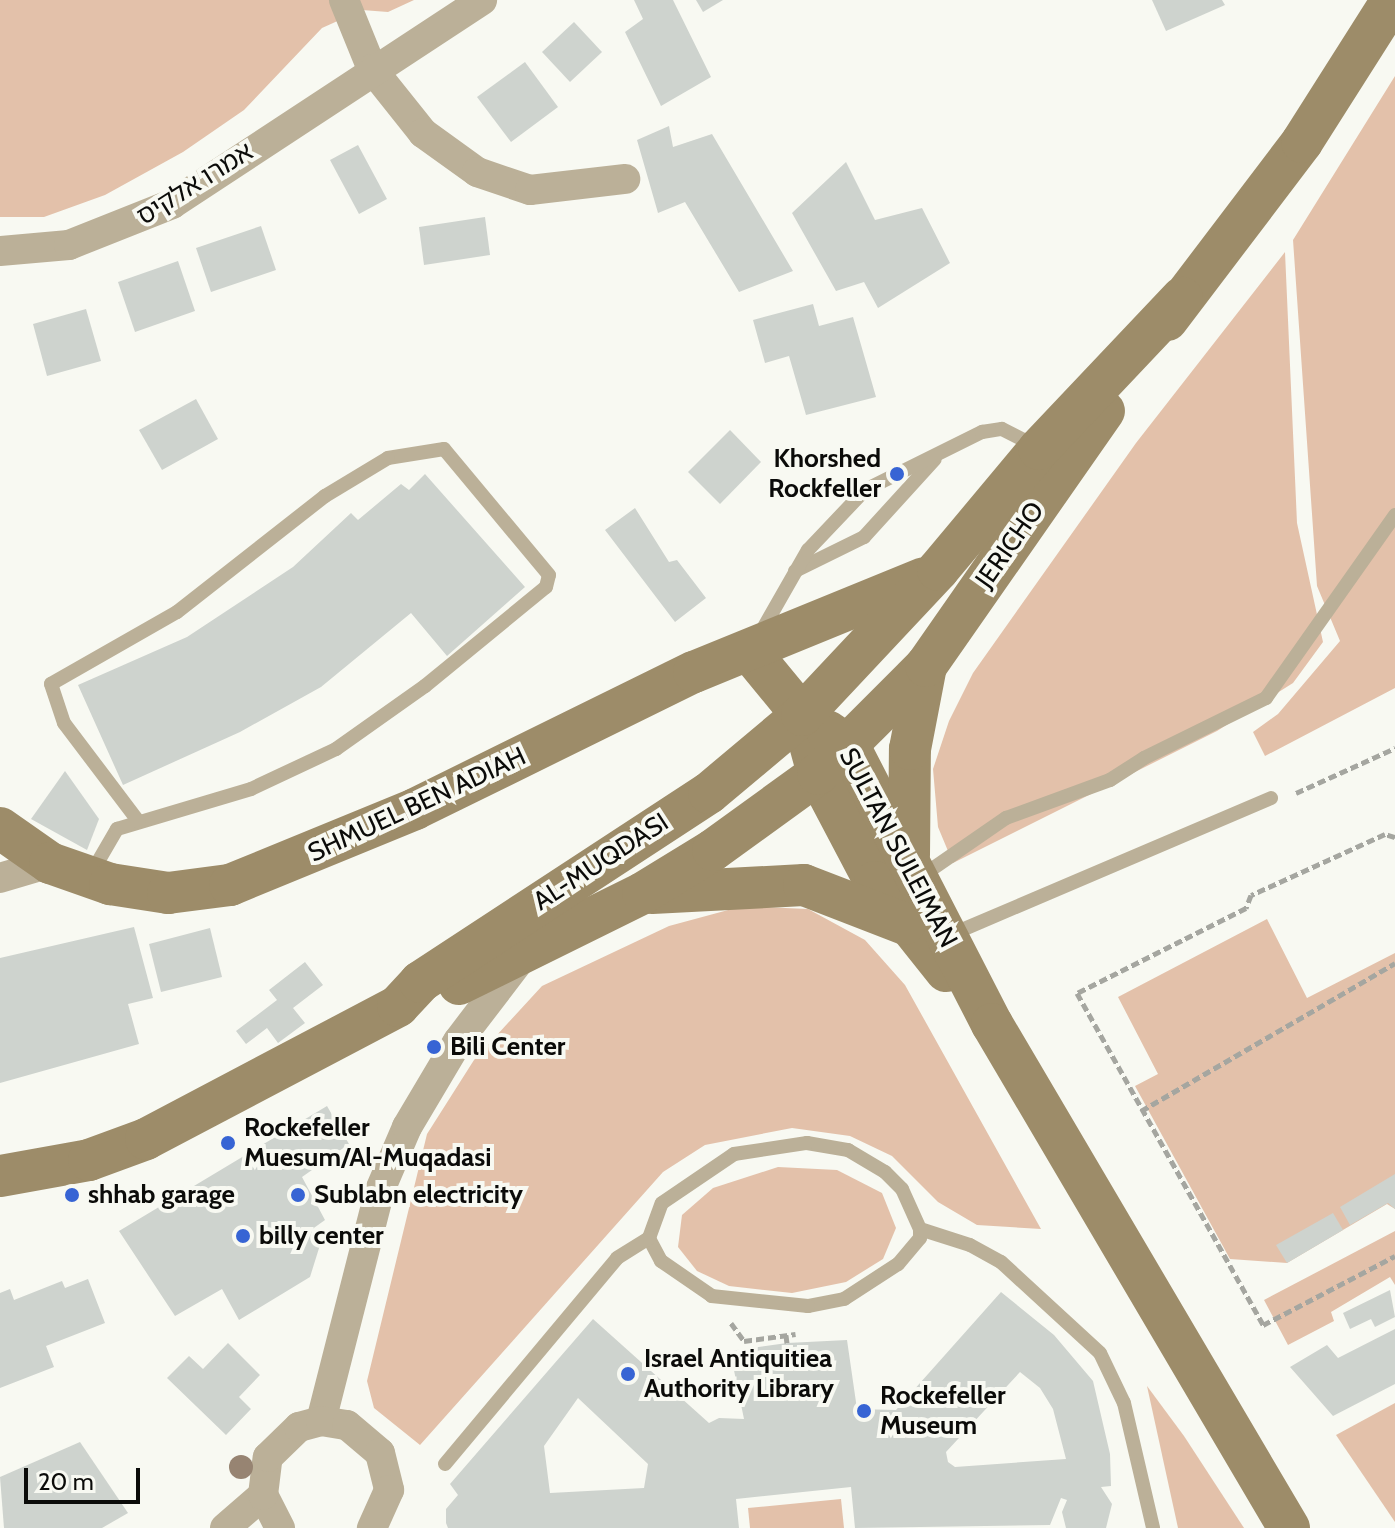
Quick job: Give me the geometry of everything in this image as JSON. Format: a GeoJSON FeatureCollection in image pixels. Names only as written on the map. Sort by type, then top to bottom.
{"type":"FeatureCollection","features":[{"type":"Feature","properties":{"kind":"main road","name":"JERICHO"},"geometry":{"type":"LineString","coordinates":[[818,774],[926,666],[1182,298],[1302,142],[1392,0]]}},
{"type":"Feature","properties":{"kind":"main road","name":"JERICHO"},"geometry":{"type":"LineString","coordinates":[[802,715],[938,570],[1039,449],[1182,298]]}},
{"type":"Feature","properties":{"kind":"main road","name":"SHMUEL BEN ADIAH"},"geometry":{"type":"LineString","coordinates":[[0,828],[50,863],[89,876],[168,893],[230,885],[415,809],[694,672],[750,652],[853,606],[902,591],[938,570]]}},
{"type":"Feature","properties":{"kind":"main road"},"geometry":{"type":"LineString","coordinates":[[750,652],[802,715]]}},
{"type":"Feature","properties":{"kind":"main road"},"geometry":{"type":"LineString","coordinates":[[913,875],[907,778],[926,666]]}},
{"type":"Feature","properties":{"kind":"main road","name":"SULTAN SULEIMAN"},"geometry":{"type":"LineString","coordinates":[[802,715],[849,746],[913,875],[925,936]]}},
{"type":"Feature","properties":{"kind":"main road","name":"SULTAN SULEIMAN"},"geometry":{"type":"LineString","coordinates":[[802,715],[818,774],[856,850],[992,1024],[1287,1521]]}},
{"type":"Feature","properties":{"kind":"main road","name":"AL-MUQDASI"},"geometry":{"type":"LineString","coordinates":[[0,1176],[89,1160],[146,1139],[398,1006],[420,982],[601,860],[709,793],[802,715]]}},
{"type":"Feature","properties":{"kind":"main road","name":"AL-MUQDASI"},"geometry":{"type":"LineString","coordinates":[[398,1006],[419,1004],[643,893],[713,850],[818,774]]}},
{"type":"Feature","properties":{"kind":"main road"},"geometry":{"type":"LineString","coordinates":[[643,893],[804,885],[925,936]]}},
{"type":"Feature","properties":{"kind":"street"},"geometry":{"type":"LineString","coordinates":[[344,0],[372,69],[423,133],[477,172],[530,190],[625,179]]}},
{"type":"Feature","properties":{"kind":"street","name":"אמרו אלקיס"},"geometry":{"type":"LineString","coordinates":[[0,251],[69,245],[172,204],[372,69],[482,0]]}},
{"type":"Feature","properties":{"kind":"street"},"geometry":{"type":"LineString","coordinates":[[321,1421],[380,1190],[407,1127],[458,1041],[529,947],[601,860]]}},
{"type":"Feature","properties":{"kind":"street"},"geometry":{"type":"LineString","coordinates":[[0,878],[50,863]]}},
{"type":"Feature","properties":{"kind":"street"},"geometry":{"type":"LineString","coordinates":[[280,1528],[263,1495],[268,1457],[281,1439],[299,1427],[321,1421],[347,1425],[380,1453],[389,1490],[372,1528]]}},
{"type":"Feature","properties":{"kind":"street"},"geometry":{"type":"LineString","coordinates":[[225,1528],[263,1495]]}},
{"type":"Feature","properties":{"kind":"lane"},"geometry":{"type":"LineString","coordinates":[[795,571],[864,537],[935,459],[966,439],[1002,429],[1039,449]]}},
{"type":"Feature","properties":{"kind":"lane"},"geometry":{"type":"LineString","coordinates":[[89,876],[117,829],[251,789],[336,749],[425,686],[546,587],[549,575],[444,449],[388,458],[325,496],[177,612],[51,684],[64,723],[139,822]]}},
{"type":"Feature","properties":{"kind":"lane"},"geometry":{"type":"LineString","coordinates":[[750,652],[819,535],[865,490],[902,468],[935,459]]}},
{"type":"Feature","properties":{"kind":"lane"},"geometry":{"type":"LineString","coordinates":[[913,875],[1006,818],[1110,780],[1144,758],[1266,698],[1395,515]]}},
{"type":"Feature","properties":{"kind":"lane"},"geometry":{"type":"LineString","coordinates":[[925,936],[1271,798]]}},
{"type":"Feature","properties":{"kind":"lane"},"geometry":{"type":"LineString","coordinates":[[445,1464],[617,1258],[649,1238],[662,1203],[734,1154],[807,1143],[848,1150],[885,1172],[902,1189],[920,1229],[920,1238],[898,1264],[871,1285],[844,1299],[808,1306],[712,1296],[675,1275],[649,1238]]}},
{"type":"Feature","properties":{"kind":"lane"},"geometry":{"type":"LineString","coordinates":[[920,1229],[970,1245],[1001,1262],[1100,1353],[1124,1403],[1153,1528]]}},
{"type":"Feature","properties":{"kind":"path"},"geometry":{"type":"LineString","coordinates":[[1271,798],[1292,794],[1395,748]]}},
{"type":"Feature","properties":{"kind":"path"},"geometry":{"type":"LineString","coordinates":[[1395,837],[1385,834],[1251,895],[1246,908],[1077,993],[1263,1325],[1395,1256]]}},
{"type":"Feature","properties":{"kind":"path"},"geometry":{"type":"LineString","coordinates":[[1141,1111],[1395,963]]}},
{"type":"Feature","properties":{"kind":"path"},"geometry":{"type":"LineString","coordinates":[[744,1341],[786,1335],[787,1343]]}},
{"type":"Feature","properties":{"kind":"shaded area"},"geometry":{"type":"Polygon","coordinates":[[[0,0],[414,0],[388,12],[362,10],[322,28],[244,110],[183,152],[105,195],[44,217],[0,217],[0,0]]]}},
{"type":"Feature","properties":{"kind":"shaded area"},"geometry":{"type":"Polygon","coordinates":[[[1395,76],[1395,688],[1265,756],[1253,732],[1278,714],[1340,641],[1317,586],[1293,240],[1395,76]]]}},
{"type":"Feature","properties":{"kind":"shaded area"},"geometry":{"type":"Polygon","coordinates":[[[1285,252],[1297,523],[1323,642],[1293,683],[1217,731],[953,863],[938,827],[933,769],[949,721],[973,673],[1136,443],[1285,252]]]}},
{"type":"Feature","properties":{"kind":"shaded area"},"geometry":{"type":"Polygon","coordinates":[[[743,906],[808,909],[865,940],[905,985],[1041,1229],[977,1225],[938,1202],[892,1156],[850,1136],[792,1128],[705,1145],[663,1172],[420,1445],[374,1408],[367,1381],[427,1134],[474,1060],[542,986],[669,926],[743,906]]]}},
{"type":"Feature","properties":{"kind":"shaded area"},"geometry":{"type":"Polygon","coordinates":[[[1267,919],[1307,998],[1395,953],[1395,1209],[1387,1204],[1287,1263],[1230,1259],[1135,1086],[1158,1074],[1118,997],[1267,919]]]}},
{"type":"Feature","properties":{"kind":"shaded area"},"geometry":{"type":"Polygon","coordinates":[[[778,1167],[837,1170],[882,1193],[896,1228],[883,1259],[846,1282],[792,1293],[729,1286],[697,1271],[678,1247],[682,1215],[713,1188],[778,1167]]]}},
{"type":"Feature","properties":{"kind":"shaded area"},"geometry":{"type":"Polygon","coordinates":[[[1395,1231],[1395,1285],[1390,1277],[1331,1312],[1334,1321],[1288,1345],[1264,1300],[1395,1231]]]}},
{"type":"Feature","properties":{"kind":"shaded area"},"geometry":{"type":"Polygon","coordinates":[[[1147,1386],[1184,1436],[1244,1528],[1178,1528],[1147,1386]]]}},
{"type":"Feature","properties":{"kind":"shaded area"},"geometry":{"type":"Polygon","coordinates":[[[1395,1403],[1395,1522],[1336,1435],[1395,1403]]]}},
{"type":"Feature","properties":{"kind":"shaded area"},"geometry":{"type":"Polygon","coordinates":[[[841,1499],[844,1528],[750,1528],[748,1508],[841,1499]]]}},
{"type":"Feature","properties":{"kind":"building"},"geometry":{"type":"Polygon","coordinates":[[[634,0],[673,0],[711,77],[661,106],[625,32],[643,19],[634,0]]]}},
{"type":"Feature","properties":{"kind":"building"},"geometry":{"type":"Polygon","coordinates":[[[696,0],[723,0],[703,12],[696,0]]]}},
{"type":"Feature","properties":{"kind":"building"},"geometry":{"type":"Polygon","coordinates":[[[1152,0],[1222,0],[1225,5],[1166,31],[1152,0]]]}},
{"type":"Feature","properties":{"kind":"building"},"geometry":{"type":"Polygon","coordinates":[[[574,22],[602,52],[570,82],[542,52],[574,22]]]}},
{"type":"Feature","properties":{"kind":"building"},"geometry":{"type":"Polygon","coordinates":[[[525,62],[558,107],[511,142],[477,97],[525,62]]]}},
{"type":"Feature","properties":{"kind":"building"},"geometry":{"type":"Polygon","coordinates":[[[669,126],[673,147],[712,134],[793,271],[739,292],[685,202],[658,213],[637,140],[669,126]]]}},
{"type":"Feature","properties":{"kind":"building"},"geometry":{"type":"Polygon","coordinates":[[[358,145],[387,199],[359,214],[330,160],[358,145]]]}},
{"type":"Feature","properties":{"kind":"building"},"geometry":{"type":"Polygon","coordinates":[[[846,162],[875,220],[922,208],[950,263],[878,308],[864,282],[836,291],[792,213],[846,162]]]}},
{"type":"Feature","properties":{"kind":"building"},"geometry":{"type":"Polygon","coordinates":[[[485,217],[490,255],[424,265],[419,227],[485,217]]]}},
{"type":"Feature","properties":{"kind":"building"},"geometry":{"type":"Polygon","coordinates":[[[261,226],[276,270],[211,292],[196,248],[261,226]]]}},
{"type":"Feature","properties":{"kind":"building"},"geometry":{"type":"Polygon","coordinates":[[[178,261],[195,311],[135,332],[118,282],[178,261]]]}},
{"type":"Feature","properties":{"kind":"building"},"geometry":{"type":"Polygon","coordinates":[[[813,304],[819,326],[853,317],[876,397],[806,415],[789,356],[765,363],[753,320],[813,304]]]}},
{"type":"Feature","properties":{"kind":"building"},"geometry":{"type":"Polygon","coordinates":[[[86,309],[101,361],[47,376],[33,324],[86,309]]]}},
{"type":"Feature","properties":{"kind":"building"},"geometry":{"type":"Polygon","coordinates":[[[196,399],[218,439],[162,470],[139,430],[196,399]]]}},
{"type":"Feature","properties":{"kind":"building"},"geometry":{"type":"Polygon","coordinates":[[[730,430],[761,462],[720,504],[688,472],[730,430]]]}},
{"type":"Feature","properties":{"kind":"building"},"geometry":{"type":"Polygon","coordinates":[[[425,474],[525,587],[447,656],[411,613],[321,687],[240,732],[123,785],[78,685],[187,637],[293,567],[351,513],[358,520],[401,484],[409,490],[425,474]]]}},
{"type":"Feature","properties":{"kind":"building"},"geometry":{"type":"Polygon","coordinates":[[[635,508],[669,562],[677,560],[706,598],[675,622],[605,530],[635,508]]]}},
{"type":"Feature","properties":{"kind":"building"},"geometry":{"type":"Polygon","coordinates":[[[65,771],[99,819],[87,850],[31,819],[65,771]]]}},
{"type":"Feature","properties":{"kind":"building"},"geometry":{"type":"Polygon","coordinates":[[[134,927],[153,998],[128,1004],[139,1044],[0,1083],[0,958],[134,927]]]}},
{"type":"Feature","properties":{"kind":"building"},"geometry":{"type":"Polygon","coordinates":[[[210,928],[222,977],[161,992],[149,944],[210,928]]]}},
{"type":"Feature","properties":{"kind":"building"},"geometry":{"type":"Polygon","coordinates":[[[305,962],[323,985],[293,1008],[305,1023],[278,1043],[267,1028],[246,1044],[236,1031],[277,1000],[269,990],[305,962]]]}},
{"type":"Feature","properties":{"kind":"building"},"geometry":{"type":"Polygon","coordinates":[[[327,1106],[349,1144],[302,1177],[325,1220],[311,1230],[320,1245],[310,1277],[239,1320],[222,1289],[175,1316],[119,1231],[327,1106]]]}},
{"type":"Feature","properties":{"kind":"building"},"geometry":{"type":"Polygon","coordinates":[[[1395,1174],[1395,1209],[1388,1203],[1350,1225],[1340,1207],[1395,1174]]]}},
{"type":"Feature","properties":{"kind":"building"},"geometry":{"type":"Polygon","coordinates":[[[1333,1213],[1343,1230],[1287,1263],[1276,1245],[1333,1213]]]}},
{"type":"Feature","properties":{"kind":"building"},"geometry":{"type":"Polygon","coordinates":[[[88,1279],[105,1323],[46,1346],[54,1367],[0,1388],[0,1293],[10,1289],[14,1300],[62,1281],[65,1288],[88,1279]]]}},
{"type":"Feature","properties":{"kind":"building"},"geometry":{"type":"Polygon","coordinates":[[[1390,1290],[1395,1317],[1375,1327],[1371,1319],[1350,1329],[1343,1313],[1390,1290]]]}},
{"type":"Feature","properties":{"kind":"building","name":"Rockefeller Museum"},"geometry":{"type":"Polygon","coordinates":[[[1001,1292],[1054,1335],[1093,1381],[1110,1454],[1111,1486],[1101,1487],[1112,1504],[1106,1528],[1066,1528],[1062,1512],[1067,1500],[1061,1498],[1050,1525],[855,1528],[851,1487],[736,1499],[739,1528],[448,1528],[446,1523],[446,1509],[458,1495],[450,1484],[593,1319],[709,1423],[719,1418],[744,1419],[730,1351],[787,1343],[847,1340],[857,1409],[896,1410],[1001,1292]],[[1020,1372],[946,1452],[948,1462],[955,1467],[1066,1459],[1053,1409],[1040,1388],[1020,1372]],[[578,1398],[544,1446],[550,1493],[644,1488],[648,1464],[578,1398]]]}},
{"type":"Feature","properties":{"kind":"building"},"geometry":{"type":"Polygon","coordinates":[[[1395,1329],[1395,1384],[1333,1416],[1290,1367],[1327,1345],[1338,1358],[1395,1329]]]}},
{"type":"Feature","properties":{"kind":"building"},"geometry":{"type":"Polygon","coordinates":[[[228,1343],[260,1375],[239,1397],[251,1409],[226,1435],[167,1378],[189,1356],[203,1369],[228,1343]]]}},
{"type":"Feature","properties":{"kind":"building"},"geometry":{"type":"Polygon","coordinates":[[[80,1442],[128,1513],[102,1528],[4,1528],[0,1477],[80,1442]]]}},
{"type":"Feature","properties":{"kind":"place","name":"Khorshed Rockfeller"},"geometry":{"type":"Point","coordinates":[897,474]}},
{"type":"Feature","properties":{"kind":"place","name":"Bili Center"},"geometry":{"type":"Point","coordinates":[434,1047]}},
{"type":"Feature","properties":{"kind":"place","name":"Rockefeller Muesum/Al-Muqadasi"},"geometry":{"type":"Point","coordinates":[228,1143]}},
{"type":"Feature","properties":{"kind":"place","name":"shhab garage"},"geometry":{"type":"Point","coordinates":[72,1195]}},
{"type":"Feature","properties":{"kind":"place","name":"Sublabn electricity"},"geometry":{"type":"Point","coordinates":[298,1195]}},
{"type":"Feature","properties":{"kind":"place","name":"billy center"},"geometry":{"type":"Point","coordinates":[243,1236]}},
{"type":"Feature","properties":{"kind":"place","name":"Israel Antiquitiea Authority Library"},"geometry":{"type":"Point","coordinates":[628,1374]}},
{"type":"Feature","properties":{"kind":"place","name":"Rockefeller Museum"},"geometry":{"type":"Point","coordinates":[864,1411]}}]}
